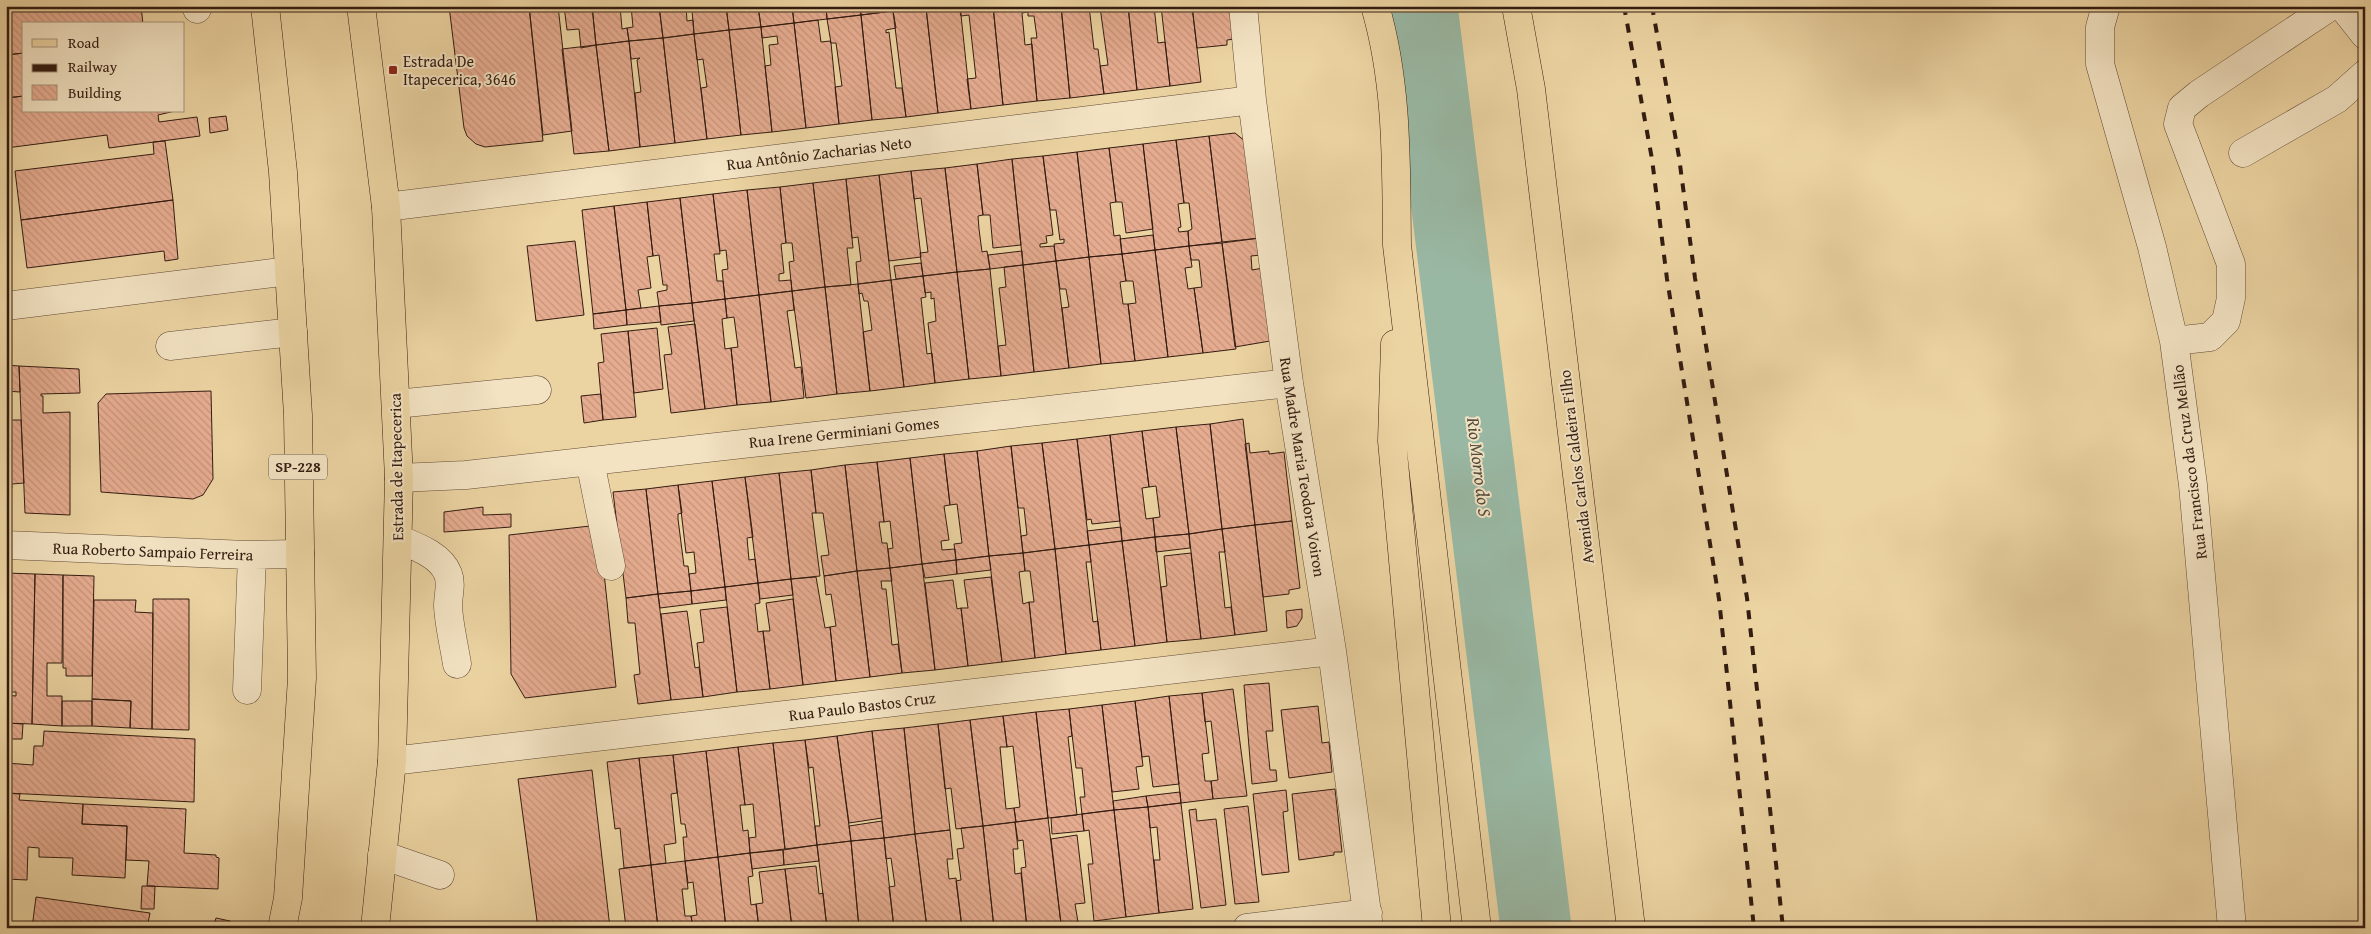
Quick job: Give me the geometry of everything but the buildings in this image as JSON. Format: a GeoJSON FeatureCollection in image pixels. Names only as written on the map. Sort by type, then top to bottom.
{"type":"FeatureCollection","features":[{"type":"Feature","properties":{"kind":"main road","name":"SP-228"},"geometry":{"type":"LineString","coordinates":[[265,6],[283,172],[298,415],[302,678],[288,898],[282,928]]}},
{"type":"Feature","properties":{"kind":"main road","name":"Estrada de Itapecerica"},"geometry":{"type":"LineString","coordinates":[[361,6],[386,207],[399,478],[392,760],[374,928]]}},
{"type":"Feature","properties":{"kind":"main road"},"geometry":{"type":"LineString","coordinates":[[1375,6],[1389,68],[1395,137],[1397,246],[1392,440],[1437,928]]}},
{"type":"Feature","properties":{"kind":"main road","name":"Avenida Carlos Caldeira Filho"},"geometry":{"type":"LineString","coordinates":[[1516,6],[1532,99],[1631,928]]}},
{"type":"Feature","properties":{"kind":"main road"},"geometry":{"type":"LineString","coordinates":[[1397,246],[1477,928]]}},
{"type":"Feature","properties":{"kind":"street","name":"Rua Madre Maria Teodora Voiron"},"geometry":{"type":"LineString","coordinates":[[1243,6],[1252,100],[1289,383],[1332,651],[1368,920]]}},
{"type":"Feature","properties":{"kind":"street","name":"Rua Francisco da Cruz Mellão"},"geometry":{"type":"LineString","coordinates":[[2106,6],[2100,27],[2100,64],[2152,247],[2174,342],[2194,485],[2232,928]]}},
{"type":"Feature","properties":{"kind":"street"},"geometry":{"type":"LineString","coordinates":[[2174,342],[2210,337],[2226,321],[2231,298],[2231,264],[2184,145],[2178,124],[2182,108],[2199,94],[2331,6]]}},
{"type":"Feature","properties":{"kind":"street"},"geometry":{"type":"LineString","coordinates":[[2342,6],[2365,35]]}},
{"type":"Feature","properties":{"kind":"street"},"geometry":{"type":"LineString","coordinates":[[2243,153],[2324,108],[2365,74]]}},
{"type":"Feature","properties":{"kind":"street","name":"Rua Antônio Zacharias Neto"},"geometry":{"type":"LineString","coordinates":[[386,207],[1252,100]]}},
{"type":"Feature","properties":{"kind":"street"},"geometry":{"type":"LineString","coordinates":[[6,306],[289,271]]}},
{"type":"Feature","properties":{"kind":"street"},"geometry":{"type":"LineString","coordinates":[[170,346],[293,332]]}},
{"type":"Feature","properties":{"kind":"street","name":"Rua Irene Germiniani Gomes"},"geometry":{"type":"LineString","coordinates":[[399,478],[466,475],[1289,383]]}},
{"type":"Feature","properties":{"kind":"street"},"geometry":{"type":"LineString","coordinates":[[396,404],[537,390]]}},
{"type":"Feature","properties":{"kind":"street"},"geometry":{"type":"LineString","coordinates":[[590,461],[611,566]]}},
{"type":"Feature","properties":{"kind":"street"},"geometry":{"type":"LineString","coordinates":[[398,539],[423,550],[437,560],[448,574],[450,588],[448,604],[457,664]]}},
{"type":"Feature","properties":{"kind":"street","name":"Rua Roberto Sampaio Ferreira"},"geometry":{"type":"LineString","coordinates":[[6,545],[252,555],[300,554]]}},
{"type":"Feature","properties":{"kind":"street"},"geometry":{"type":"LineString","coordinates":[[248,690],[252,555]]}},
{"type":"Feature","properties":{"kind":"street","name":"Rua Paulo Bastos Cruz"},"geometry":{"type":"LineString","coordinates":[[392,760],[1332,651]]}},
{"type":"Feature","properties":{"kind":"street"},"geometry":{"type":"LineString","coordinates":[[382,855],[440,875]]}},
{"type":"Feature","properties":{"kind":"street"},"geometry":{"type":"LineString","coordinates":[[1247,928],[1368,920]]}},
{"type":"Feature","properties":{"kind":"waterway","name":"Rio Morro do S"},"geometry":{"type":"LineString","coordinates":[[1422,6],[1536,928]]}},
{"type":"Feature","properties":{"kind":"railway"},"geometry":{"type":"LineString","coordinates":[[1624,6],[1652,159],[1667,279],[1719,599],[1754,928]]}},
{"type":"Feature","properties":{"kind":"railway"},"geometry":{"type":"LineString","coordinates":[[1652,6],[1679,157],[1695,278],[1747,598],[1783,928]]}},
{"type":"Feature","properties":{"kind":"place","name":"Estrada De Itapecerica, 3646"},"geometry":{"type":"Point","coordinates":[393,70]}}]}
